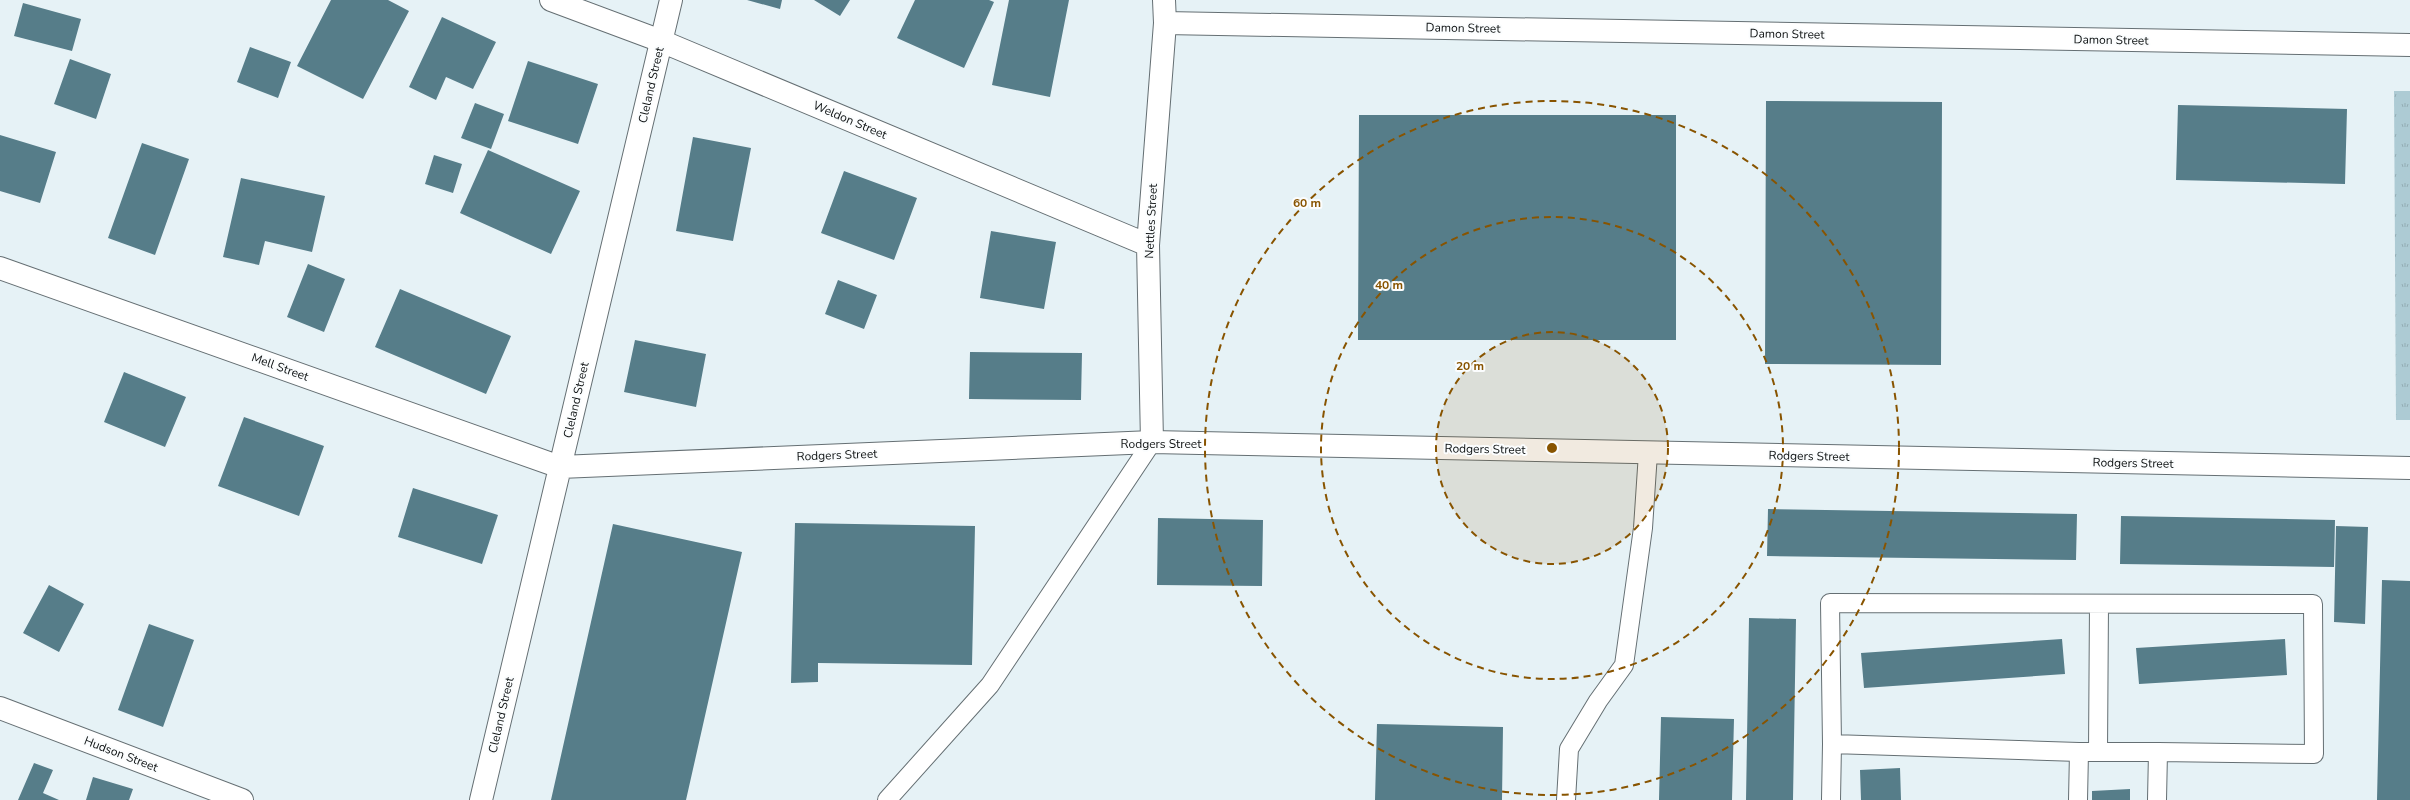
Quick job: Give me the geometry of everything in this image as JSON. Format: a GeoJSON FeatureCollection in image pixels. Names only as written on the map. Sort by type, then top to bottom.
{"type":"FeatureCollection","features":[{"type":"Feature","properties":{"kind":"street","name":"Weldon Street"},"geometry":{"type":"LineString","coordinates":[[550,0],[661,41],[1148,245]]}},
{"type":"Feature","properties":{"kind":"street","name":"Cleland Street"},"geometry":{"type":"LineString","coordinates":[[481,800],[671,0]]}},
{"type":"Feature","properties":{"kind":"street","name":"Nettles Street"},"geometry":{"type":"LineString","coordinates":[[1152,442],[1148,245],[1165,23],[1164,0]]}},
{"type":"Feature","properties":{"kind":"street","name":"Damon Street"},"geometry":{"type":"LineString","coordinates":[[1165,23],[2410,45]]}},
{"type":"Feature","properties":{"kind":"street","name":"Mell Street"},"geometry":{"type":"LineString","coordinates":[[0,268],[560,467]]}},
{"type":"Feature","properties":{"kind":"street","name":"Rodgers Street"},"geometry":{"type":"LineString","coordinates":[[560,467],[1152,442],[2410,468]]}},
{"type":"Feature","properties":{"kind":"street","name":"Hudson Street"},"geometry":{"type":"LineString","coordinates":[[0,708],[242,800]]}},
{"type":"Feature","properties":{"kind":"lane"},"geometry":{"type":"LineString","coordinates":[[888,800],[990,685],[1152,442]]}},
{"type":"Feature","properties":{"kind":"lane"},"geometry":{"type":"LineString","coordinates":[[1566,800],[1569,749],[1598,701],[1624,665],[1643,528],[1648,453]]}},
{"type":"Feature","properties":{"kind":"lane"},"geometry":{"type":"LineString","coordinates":[[1831,800],[1832,744],[1830,603],[2313,604],[2314,754],[2080,752],[1832,744]]}},
{"type":"Feature","properties":{"kind":"lane"},"geometry":{"type":"LineString","coordinates":[[2098,751],[2099,604]]}},
{"type":"Feature","properties":{"kind":"lane"},"geometry":{"type":"LineString","coordinates":[[2078,800],[2080,752]]}},
{"type":"Feature","properties":{"kind":"lane"},"geometry":{"type":"LineString","coordinates":[[2157,800],[2158,752]]}},
{"type":"Feature","properties":{"kind":"green space"},"geometry":{"type":"Polygon","coordinates":[[[2394,91],[2410,91],[2410,420],[2396,420],[2394,91]]]}},
{"type":"Feature","properties":{"kind":"building"},"geometry":{"type":"Polygon","coordinates":[[[331,0],[388,0],[409,11],[363,99],[297,66],[331,0]]]}},
{"type":"Feature","properties":{"kind":"building"},"geometry":{"type":"Polygon","coordinates":[[[747,0],[782,0],[780,9],[747,0]]]}},
{"type":"Feature","properties":{"kind":"building"},"geometry":{"type":"Polygon","coordinates":[[[814,0],[850,0],[840,16],[814,0]]]}},
{"type":"Feature","properties":{"kind":"building"},"geometry":{"type":"Polygon","coordinates":[[[915,0],[989,0],[994,2],[964,68],[897,38],[915,0]]]}},
{"type":"Feature","properties":{"kind":"building"},"geometry":{"type":"Polygon","coordinates":[[[1009,0],[1069,0],[1050,97],[992,85],[1009,0]]]}},
{"type":"Feature","properties":{"kind":"building"},"geometry":{"type":"Polygon","coordinates":[[[23,3],[81,19],[72,51],[14,36],[23,3]]]}},
{"type":"Feature","properties":{"kind":"building"},"geometry":{"type":"Polygon","coordinates":[[[442,17],[496,42],[473,89],[446,77],[436,100],[409,87],[442,17]]]}},
{"type":"Feature","properties":{"kind":"building"},"geometry":{"type":"Polygon","coordinates":[[[250,47],[291,62],[278,98],[237,82],[250,47]]]}},
{"type":"Feature","properties":{"kind":"building"},"geometry":{"type":"Polygon","coordinates":[[[70,59],[111,74],[96,119],[54,104],[70,59]]]}},
{"type":"Feature","properties":{"kind":"building"},"geometry":{"type":"Polygon","coordinates":[[[528,61],[598,84],[578,144],[508,121],[528,61]]]}},
{"type":"Feature","properties":{"kind":"building"},"geometry":{"type":"Polygon","coordinates":[[[1766,101],[1942,102],[1941,365],[1765,364],[1766,101]]]}},
{"type":"Feature","properties":{"kind":"building"},"geometry":{"type":"Polygon","coordinates":[[[475,103],[504,114],[491,149],[461,138],[475,103]]]}},
{"type":"Feature","properties":{"kind":"building"},"geometry":{"type":"Polygon","coordinates":[[[2178,105],[2347,109],[2345,184],[2176,180],[2178,105]]]}},
{"type":"Feature","properties":{"kind":"building"},"geometry":{"type":"Polygon","coordinates":[[[1359,115],[1676,115],[1676,340],[1358,340],[1359,115]]]}},
{"type":"Feature","properties":{"kind":"building"},"geometry":{"type":"Polygon","coordinates":[[[0,135],[56,152],[40,203],[0,191],[0,135]]]}},
{"type":"Feature","properties":{"kind":"building"},"geometry":{"type":"Polygon","coordinates":[[[693,137],[751,148],[733,241],[676,231],[693,137]]]}},
{"type":"Feature","properties":{"kind":"building"},"geometry":{"type":"Polygon","coordinates":[[[142,143],[189,159],[155,255],[108,238],[142,143]]]}},
{"type":"Feature","properties":{"kind":"building"},"geometry":{"type":"Polygon","coordinates":[[[488,150],[580,191],[551,254],[460,213],[488,150]]]}},
{"type":"Feature","properties":{"kind":"building"},"geometry":{"type":"Polygon","coordinates":[[[434,155],[462,164],[453,193],[425,184],[434,155]]]}},
{"type":"Feature","properties":{"kind":"building"},"geometry":{"type":"Polygon","coordinates":[[[844,171],[917,198],[894,260],[821,233],[844,171]]]}},
{"type":"Feature","properties":{"kind":"building"},"geometry":{"type":"Polygon","coordinates":[[[241,178],[325,196],[312,252],[265,241],[259,265],[223,257],[241,178]]]}},
{"type":"Feature","properties":{"kind":"building"},"geometry":{"type":"Polygon","coordinates":[[[991,231],[1056,242],[1044,309],[980,298],[991,231]]]}},
{"type":"Feature","properties":{"kind":"building"},"geometry":{"type":"Polygon","coordinates":[[[308,264],[345,279],[324,332],[287,317],[308,264]]]}},
{"type":"Feature","properties":{"kind":"building"},"geometry":{"type":"Polygon","coordinates":[[[838,280],[877,295],[864,329],[825,314],[838,280]]]}},
{"type":"Feature","properties":{"kind":"building"},"geometry":{"type":"Polygon","coordinates":[[[400,289],[511,336],[486,394],[375,347],[400,289]]]}},
{"type":"Feature","properties":{"kind":"building"},"geometry":{"type":"Polygon","coordinates":[[[635,340],[706,354],[696,407],[624,392],[635,340]]]}},
{"type":"Feature","properties":{"kind":"building"},"geometry":{"type":"Polygon","coordinates":[[[970,352],[1082,353],[1081,400],[969,399],[970,352]]]}},
{"type":"Feature","properties":{"kind":"building"},"geometry":{"type":"Polygon","coordinates":[[[124,372],[186,397],[165,447],[104,422],[124,372]]]}},
{"type":"Feature","properties":{"kind":"building"},"geometry":{"type":"Polygon","coordinates":[[[244,417],[324,446],[299,516],[218,486],[244,417]]]}},
{"type":"Feature","properties":{"kind":"building"},"geometry":{"type":"Polygon","coordinates":[[[413,488],[498,515],[482,564],[398,537],[413,488]]]}},
{"type":"Feature","properties":{"kind":"building"},"geometry":{"type":"Polygon","coordinates":[[[1768,509],[2077,514],[2076,560],[1767,556],[1768,509]]]}},
{"type":"Feature","properties":{"kind":"building"},"geometry":{"type":"Polygon","coordinates":[[[2121,516],[2335,520],[2334,567],[2120,564],[2121,516]]]}},
{"type":"Feature","properties":{"kind":"building"},"geometry":{"type":"Polygon","coordinates":[[[1158,518],[1263,520],[1262,586],[1157,585],[1158,518]]]}},
{"type":"Feature","properties":{"kind":"building"},"geometry":{"type":"Polygon","coordinates":[[[795,523],[975,526],[972,665],[818,663],[818,682],[791,683],[795,523]]]}},
{"type":"Feature","properties":{"kind":"building"},"geometry":{"type":"Polygon","coordinates":[[[613,524],[742,552],[686,800],[551,800],[613,524]]]}},
{"type":"Feature","properties":{"kind":"building"},"geometry":{"type":"Polygon","coordinates":[[[2336,526],[2368,527],[2365,624],[2334,622],[2336,526]]]}},
{"type":"Feature","properties":{"kind":"building"},"geometry":{"type":"Polygon","coordinates":[[[2382,580],[2410,581],[2410,800],[2377,800],[2382,580]]]}},
{"type":"Feature","properties":{"kind":"building"},"geometry":{"type":"Polygon","coordinates":[[[49,585],[84,604],[59,652],[23,633],[49,585]]]}},
{"type":"Feature","properties":{"kind":"building"},"geometry":{"type":"Polygon","coordinates":[[[1749,618],[1796,619],[1793,800],[1746,800],[1749,618]]]}},
{"type":"Feature","properties":{"kind":"building"},"geometry":{"type":"Polygon","coordinates":[[[149,624],[194,640],[163,727],[118,710],[149,624]]]}},
{"type":"Feature","properties":{"kind":"building"},"geometry":{"type":"Polygon","coordinates":[[[2062,639],[2065,674],[1864,688],[1861,653],[2062,639]]]}},
{"type":"Feature","properties":{"kind":"building"},"geometry":{"type":"Polygon","coordinates":[[[2285,639],[2287,675],[2139,684],[2136,648],[2285,639]]]}},
{"type":"Feature","properties":{"kind":"building"},"geometry":{"type":"Polygon","coordinates":[[[1661,717],[1734,719],[1732,800],[1659,800],[1661,717]]]}},
{"type":"Feature","properties":{"kind":"building"},"geometry":{"type":"Polygon","coordinates":[[[1377,724],[1503,727],[1502,800],[1375,800],[1377,724]]]}},
{"type":"Feature","properties":{"kind":"building"},"geometry":{"type":"Polygon","coordinates":[[[34,763],[53,770],[43,793],[59,800],[18,800],[34,763]]]}},
{"type":"Feature","properties":{"kind":"building"},"geometry":{"type":"Polygon","coordinates":[[[1900,768],[1901,800],[1861,800],[1860,770],[1900,768]]]}},
{"type":"Feature","properties":{"kind":"building"},"geometry":{"type":"Polygon","coordinates":[[[93,777],[133,789],[129,800],[86,800],[93,777]]]}},
{"type":"Feature","properties":{"kind":"building"},"geometry":{"type":"Polygon","coordinates":[[[2130,789],[2130,800],[2092,800],[2092,791],[2130,789]]]}}]}
